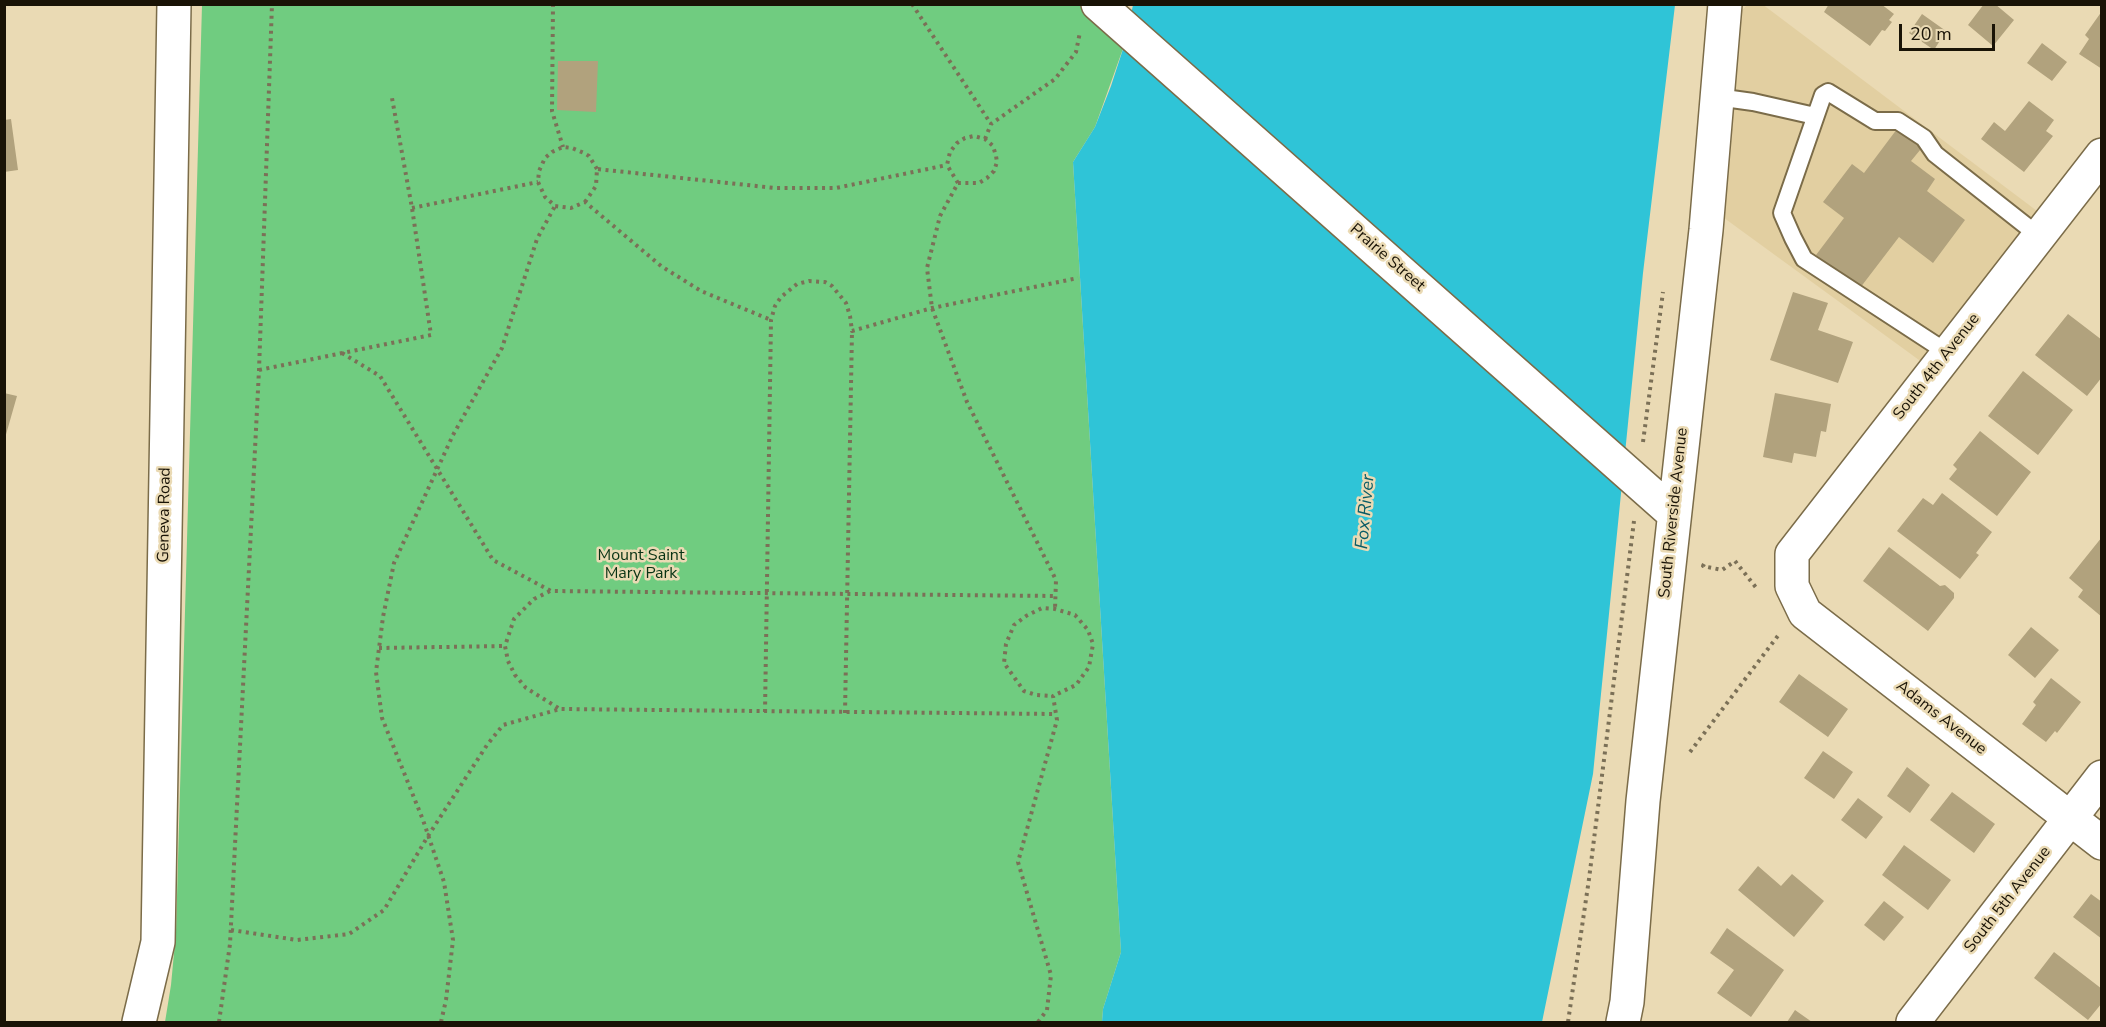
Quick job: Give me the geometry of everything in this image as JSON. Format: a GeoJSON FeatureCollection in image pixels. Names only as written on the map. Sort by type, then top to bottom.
{"type":"FeatureCollection","features":[{"type":"Feature","properties":{"kind":"street","name":"Geneva Road"},"geometry":{"type":"LineString","coordinates":[[139,1023],[158,942],[174,4]]}},
{"type":"Feature","properties":{"kind":"street","name":"South Riverside Avenue"},"geometry":{"type":"LineString","coordinates":[[1623,1023],[1627,1002],[1643,801],[1706,230],[1726,8]]}},
{"type":"Feature","properties":{"kind":"street","name":"Prairie Street"},"geometry":{"type":"LineString","coordinates":[[1089,17],[1626,470],[1672,527]]}},
{"type":"Feature","properties":{"kind":"street","name":"South 4th Avenue"},"geometry":{"type":"LineString","coordinates":[[1776,590],[1792,554],[2102,155]]}},
{"type":"Feature","properties":{"kind":"street","name":"Adams Avenue"},"geometry":{"type":"LineString","coordinates":[[1776,590],[2102,843]]}},
{"type":"Feature","properties":{"kind":"street","name":"South 5th Avenue"},"geometry":{"type":"LineString","coordinates":[[1913,1023],[2102,777]]}},
{"type":"Feature","properties":{"kind":"lane"},"geometry":{"type":"LineString","coordinates":[[1948,353],[1804,259],[1782,213],[1822,95],[1828,92],[1875,121],[1898,121],[1924,138],[1935,154],[2039,236]]}},
{"type":"Feature","properties":{"kind":"lane"},"geometry":{"type":"LineString","coordinates":[[1717,97],[1753,102],[1815,116]]}},
{"type":"Feature","properties":{"kind":"path"},"geometry":{"type":"LineString","coordinates":[[219,1023],[231,930],[259,370],[272,4]]}},
{"type":"Feature","properties":{"kind":"path"},"geometry":{"type":"LineString","coordinates":[[553,4],[552,111],[563,147]]}},
{"type":"Feature","properties":{"kind":"path"},"geometry":{"type":"LineString","coordinates":[[912,4],[991,124]]}},
{"type":"Feature","properties":{"kind":"path"},"geometry":{"type":"LineString","coordinates":[[985,139],[991,124],[1055,79],[1076,52],[1089,17]]}},
{"type":"Feature","properties":{"kind":"path"},"geometry":{"type":"LineString","coordinates":[[259,370],[431,335],[412,208],[392,98]]}},
{"type":"Feature","properties":{"kind":"path"},"geometry":{"type":"LineString","coordinates":[[974,136],[985,139],[993,146],[996,156],[994,171],[979,183],[958,183],[947,165],[950,152],[957,143],[974,136]]}},
{"type":"Feature","properties":{"kind":"path"},"geometry":{"type":"LineString","coordinates":[[563,147],[584,153],[593,161],[597,169],[596,186],[585,202],[571,208],[555,206],[545,197],[538,182],[538,171],[544,158],[563,147]]}},
{"type":"Feature","properties":{"kind":"path"},"geometry":{"type":"LineString","coordinates":[[597,169],[775,188],[836,188],[947,165]]}},
{"type":"Feature","properties":{"kind":"path"},"geometry":{"type":"LineString","coordinates":[[412,208],[538,182]]}},
{"type":"Feature","properties":{"kind":"path"},"geometry":{"type":"LineString","coordinates":[[958,183],[940,216],[927,268],[932,309],[967,402],[1056,580],[1055,609]]}},
{"type":"Feature","properties":{"kind":"path"},"geometry":{"type":"LineString","coordinates":[[585,202],[661,266],[701,291],[771,320]]}},
{"type":"Feature","properties":{"kind":"path"},"geometry":{"type":"LineString","coordinates":[[441,1023],[453,940],[444,882],[382,718],[376,672],[379,648],[394,563],[453,435],[502,348],[537,239],[555,206]]}},
{"type":"Feature","properties":{"kind":"path"},"geometry":{"type":"LineString","coordinates":[[852,331],[932,309],[1078,278]]}},
{"type":"Feature","properties":{"kind":"path"},"geometry":{"type":"LineString","coordinates":[[765,712],[771,320],[775,306],[789,290],[797,284],[809,281],[825,282],[832,286],[846,303],[852,331],[845,713]]}},
{"type":"Feature","properties":{"kind":"path"},"geometry":{"type":"LineString","coordinates":[[342,353],[380,376],[493,560],[551,591]]}},
{"type":"Feature","properties":{"kind":"path"},"geometry":{"type":"LineString","coordinates":[[1632,533],[1672,527],[1706,547],[1703,566],[1722,570],[1735,561],[1776,590]]}},
{"type":"Feature","properties":{"kind":"path"},"geometry":{"type":"LineString","coordinates":[[560,709],[525,688],[508,661],[504,646],[514,619],[534,599],[551,591],[1055,596]]}},
{"type":"Feature","properties":{"kind":"path"},"geometry":{"type":"LineString","coordinates":[[1042,609],[1055,609],[1075,615],[1088,630],[1094,644],[1089,667],[1076,685],[1053,696],[1036,695],[1024,691],[1004,663],[1006,644],[1014,625],[1026,616],[1042,609]]}},
{"type":"Feature","properties":{"kind":"path"},"geometry":{"type":"LineString","coordinates":[[1690,752],[1785,627]]}},
{"type":"Feature","properties":{"kind":"path"},"geometry":{"type":"LineString","coordinates":[[379,648],[504,646]]}},
{"type":"Feature","properties":{"kind":"path"},"geometry":{"type":"LineString","coordinates":[[1038,1023],[1047,1010],[1051,975],[1018,862],[1057,720],[1053,696]]}},
{"type":"Feature","properties":{"kind":"path"},"geometry":{"type":"LineString","coordinates":[[231,930],[297,940],[349,934],[384,910],[428,836],[487,745],[504,725],[560,709],[1056,714]]}},
{"type":"Feature","properties":{"kind":"shaded area"},"geometry":{"type":"Polygon","coordinates":[[[1762,4],[2045,217],[1930,368],[1720,215],[1735,18],[1747,5],[1762,4]]]}},
{"type":"Feature","properties":{"kind":"green space","name":"Mount Saint Mary Park"},"geometry":{"type":"Polygon","coordinates":[[[1084,4],[1125,43],[1095,127],[1073,162],[1121,952],[1103,1009],[1102,1022],[165,1022],[176,932],[202,5],[1084,4]]]}},
{"type":"Feature","properties":{"kind":"water","name":"Fox River"},"geometry":{"type":"Polygon","coordinates":[[[1133,5],[1675,5],[1643,273],[1593,774],[1542,1022],[1102,1022],[1103,1009],[1121,952],[1073,162],[1095,127],[1111,86],[1125,43],[1133,5]]]}},
{"type":"Feature","properties":{"kind":"building"},"geometry":{"type":"Polygon","coordinates":[[[1829,4],[1881,4],[1894,14],[1889,20],[1892,22],[1885,31],[1882,30],[1870,46],[1824,12],[1829,4]]]}},
{"type":"Feature","properties":{"kind":"building"},"geometry":{"type":"Polygon","coordinates":[[[1984,4],[1995,4],[2014,20],[1993,46],[1968,25],[1984,4]]]}},
{"type":"Feature","properties":{"kind":"building"},"geometry":{"type":"Polygon","coordinates":[[[2102,11],[2102,69],[2079,54],[2089,39],[2085,35],[2102,11]]]}},
{"type":"Feature","properties":{"kind":"building"},"geometry":{"type":"Polygon","coordinates":[[[1922,14],[1946,31],[1934,50],[1909,33],[1922,14]]]}},
{"type":"Feature","properties":{"kind":"building"},"geometry":{"type":"Polygon","coordinates":[[[2042,43],[2067,62],[2052,81],[2027,63],[2042,43]]]}},
{"type":"Feature","properties":{"kind":"building"},"geometry":{"type":"Polygon","coordinates":[[[558,61],[598,61],[596,112],[557,110],[558,61]]]}},
{"type":"Feature","properties":{"kind":"building"},"geometry":{"type":"Polygon","coordinates":[[[2029,101],[2054,120],[2046,131],[2053,136],[2024,172],[1981,139],[1994,122],[2005,131],[2029,101]]]}},
{"type":"Feature","properties":{"kind":"building"},"geometry":{"type":"Polygon","coordinates":[[[11,119],[18,170],[4,172],[4,120],[11,119]]]}},
{"type":"Feature","properties":{"kind":"building"},"geometry":{"type":"Polygon","coordinates":[[[1900,125],[1925,144],[1911,161],[1935,179],[1927,191],[1965,220],[1933,263],[1899,237],[1860,288],[1816,255],[1844,218],[1823,202],[1852,164],[1864,173],[1900,125]]]}},
{"type":"Feature","properties":{"kind":"building"},"geometry":{"type":"Polygon","coordinates":[[[1793,292],[1828,303],[1818,330],[1853,342],[1838,383],[1770,360],[1793,292]]]}},
{"type":"Feature","properties":{"kind":"building"},"geometry":{"type":"Polygon","coordinates":[[[2068,314],[2102,340],[2102,377],[2087,396],[2035,355],[2068,314]]]}},
{"type":"Feature","properties":{"kind":"building"},"geometry":{"type":"Polygon","coordinates":[[[2023,371],[2073,410],[2038,455],[1988,416],[2023,371]]]}},
{"type":"Feature","properties":{"kind":"building"},"geometry":{"type":"Polygon","coordinates":[[[4,393],[17,396],[5,438],[4,438],[4,393]]]}},
{"type":"Feature","properties":{"kind":"building"},"geometry":{"type":"Polygon","coordinates":[[[1775,393],[1831,404],[1826,432],[1821,431],[1816,457],[1794,453],[1792,463],[1763,457],[1775,393]]]}},
{"type":"Feature","properties":{"kind":"building"},"geometry":{"type":"Polygon","coordinates":[[[1980,431],[2031,472],[1997,516],[1949,479],[1957,469],[1953,465],[1980,431]]]}},
{"type":"Feature","properties":{"kind":"building"},"geometry":{"type":"Polygon","coordinates":[[[1942,493],[1992,532],[1976,553],[1979,555],[1960,579],[1897,531],[1923,498],[1933,505],[1942,493]]]}},
{"type":"Feature","properties":{"kind":"building"},"geometry":{"type":"Polygon","coordinates":[[[2102,537],[2102,617],[2078,597],[2083,590],[2069,578],[2102,537]]]}},
{"type":"Feature","properties":{"kind":"building"},"geometry":{"type":"Polygon","coordinates":[[[1889,547],[1940,586],[1945,585],[1954,593],[1954,598],[1928,631],[1863,581],[1889,547]]]}},
{"type":"Feature","properties":{"kind":"building"},"geometry":{"type":"Polygon","coordinates":[[[2031,627],[2059,650],[2035,678],[2008,655],[2031,627]]]}},
{"type":"Feature","properties":{"kind":"building"},"geometry":{"type":"Polygon","coordinates":[[[1799,674],[1848,709],[1828,737],[1779,702],[1799,674]]]}},
{"type":"Feature","properties":{"kind":"building"},"geometry":{"type":"Polygon","coordinates":[[[2051,678],[2081,702],[2057,733],[2055,731],[2046,742],[2022,724],[2036,705],[2033,702],[2051,678]]]}},
{"type":"Feature","properties":{"kind":"building"},"geometry":{"type":"Polygon","coordinates":[[[1823,751],[1853,772],[1834,799],[1804,778],[1823,751]]]}},
{"type":"Feature","properties":{"kind":"building"},"geometry":{"type":"Polygon","coordinates":[[[1907,767],[1930,785],[1910,813],[1887,796],[1907,767]]]}},
{"type":"Feature","properties":{"kind":"building"},"geometry":{"type":"Polygon","coordinates":[[[1952,792],[1995,824],[1974,853],[1930,820],[1952,792]]]}},
{"type":"Feature","properties":{"kind":"building"},"geometry":{"type":"Polygon","coordinates":[[[1858,798],[1883,817],[1866,839],[1841,820],[1858,798]]]}},
{"type":"Feature","properties":{"kind":"building"},"geometry":{"type":"Polygon","coordinates":[[[1904,845],[1951,880],[1928,910],[1882,875],[1904,845]]]}},
{"type":"Feature","properties":{"kind":"building"},"geometry":{"type":"Polygon","coordinates":[[[1758,866],[1781,886],[1792,874],[1824,901],[1794,937],[1738,890],[1758,866]]]}},
{"type":"Feature","properties":{"kind":"building"},"geometry":{"type":"Polygon","coordinates":[[[2091,894],[2102,902],[2102,939],[2073,917],[2091,894]]]}},
{"type":"Feature","properties":{"kind":"building"},"geometry":{"type":"Polygon","coordinates":[[[1884,901],[1904,917],[1884,941],[1864,925],[1884,901]]]}},
{"type":"Feature","properties":{"kind":"building"},"geometry":{"type":"Polygon","coordinates":[[[1727,928],[1784,970],[1751,1017],[1717,993],[1734,970],[1710,953],[1727,928]]]}},
{"type":"Feature","properties":{"kind":"building"},"geometry":{"type":"Polygon","coordinates":[[[2054,952],[2102,989],[2102,1003],[2088,1020],[2034,978],[2054,952]]]}},
{"type":"Feature","properties":{"kind":"building"},"geometry":{"type":"Polygon","coordinates":[[[1795,1010],[1812,1022],[1787,1022],[1795,1010]]]}}]}
